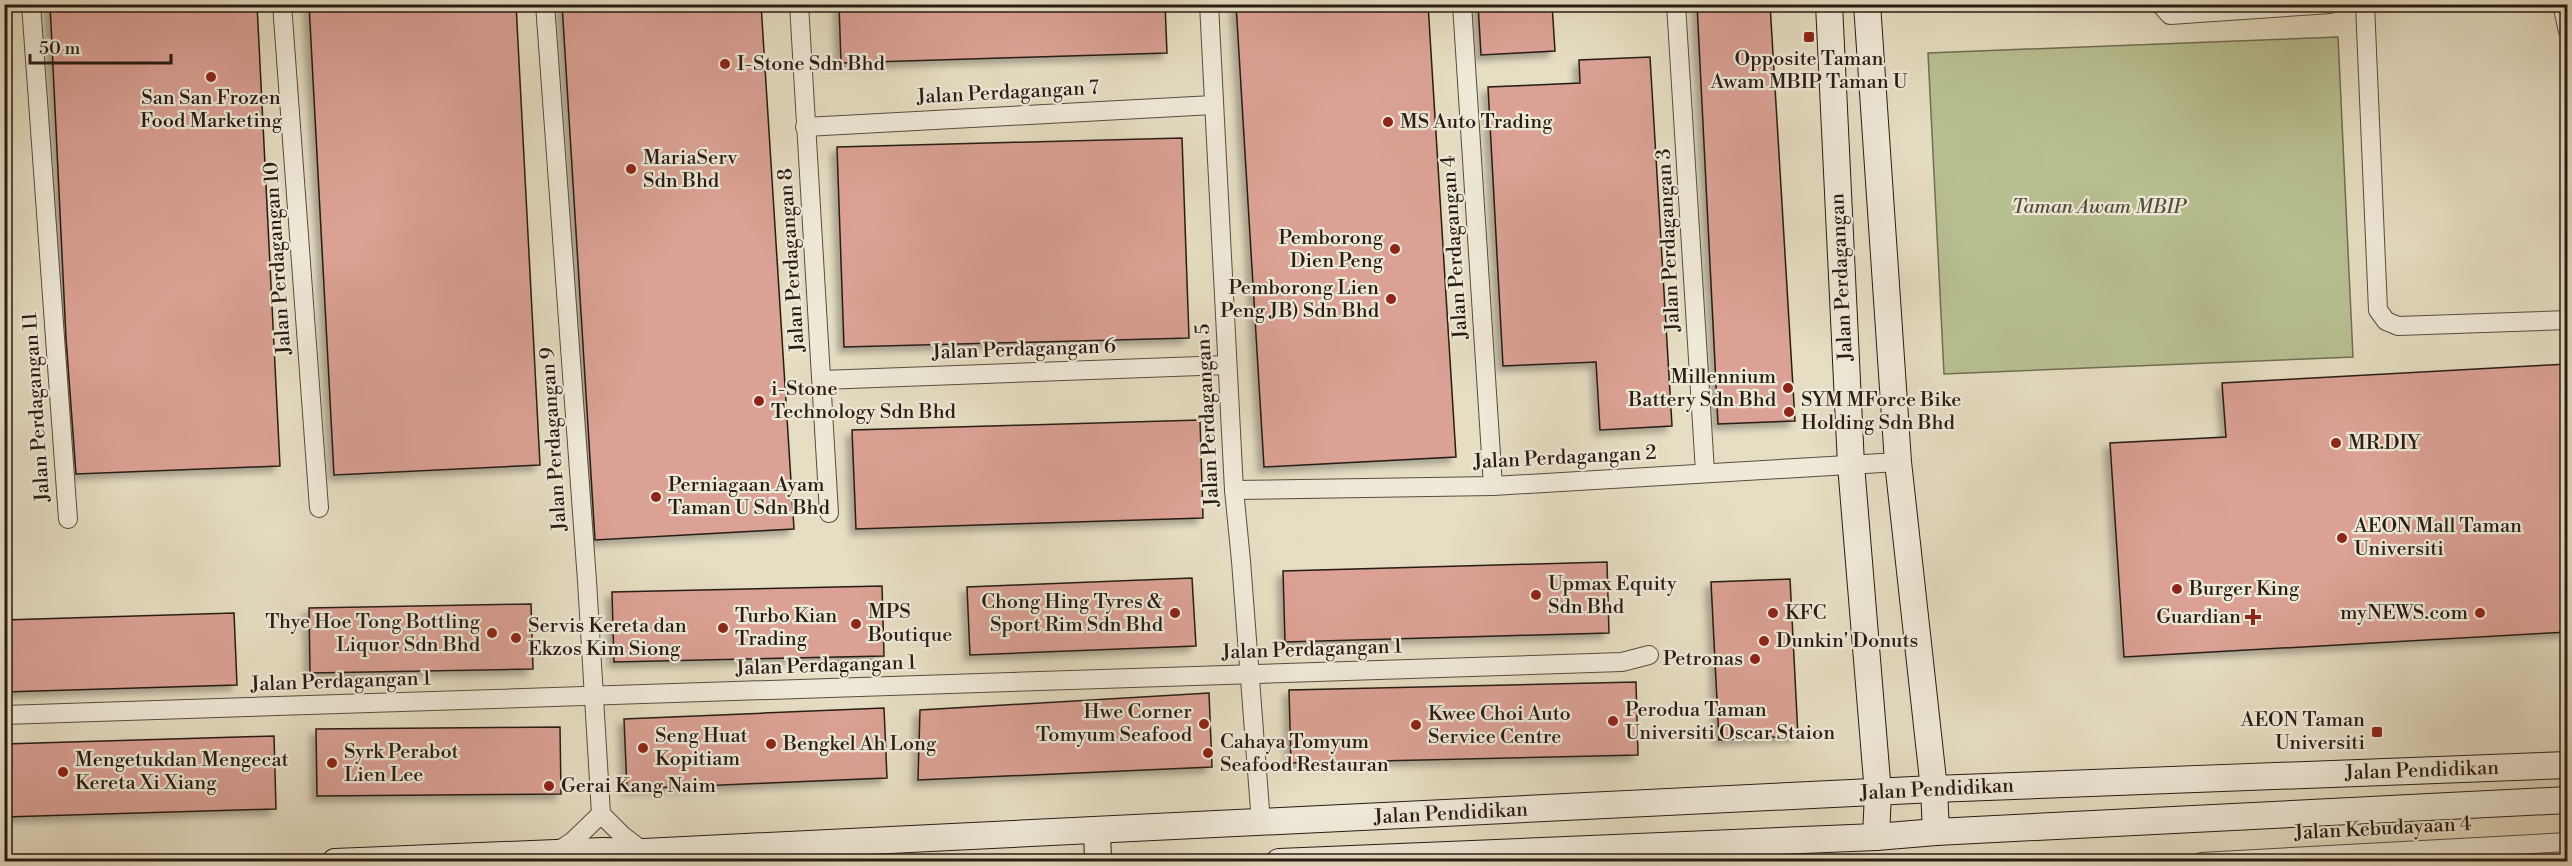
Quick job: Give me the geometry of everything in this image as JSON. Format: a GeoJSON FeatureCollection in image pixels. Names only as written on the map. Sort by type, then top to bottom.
{"type":"FeatureCollection","features":[{"type":"Feature","properties":{"kind":"main road","name":"Jalan Perdagangan"},"geometry":{"type":"LineString","coordinates":[[1829,4],[1851,465],[1878,793],[1876,837]]}},
{"type":"Feature","properties":{"kind":"main road"},"geometry":{"type":"LineString","coordinates":[[1867,4],[1898,462],[1934,789],[1936,832]]}},
{"type":"Feature","properties":{"kind":"main road"},"geometry":{"type":"LineString","coordinates":[[1797,797],[1853,783],[1864,776],[1869,764],[1872,726]]}},
{"type":"Feature","properties":{"kind":"main road"},"geometry":{"type":"LineString","coordinates":[[1928,741],[1953,772],[1966,781],[1985,788]]}},
{"type":"Feature","properties":{"kind":"main road","name":"Jalan Pendidikan"},"geometry":{"type":"LineString","coordinates":[[335,861],[644,852],[1934,789],[2568,765]]}},
{"type":"Feature","properties":{"kind":"main road","name":"Jalan Pendidikan"},"geometry":{"type":"LineString","coordinates":[[1279,861],[1876,837],[2235,816],[2568,800]]}},
{"type":"Feature","properties":{"kind":"main road","name":"Jalan Pendidikan"},"geometry":{"type":"LineString","coordinates":[[1626,847],[1793,855],[2117,835],[2235,816]]}},
{"type":"Feature","properties":{"kind":"main road"},"geometry":{"type":"LineString","coordinates":[[1096,830],[1098,861]]}},
{"type":"Feature","properties":{"kind":"street","name":"Jalan Perdagangan 11"},"geometry":{"type":"LineString","coordinates":[[31,4],[68,519]]}},
{"type":"Feature","properties":{"kind":"street","name":"Jalan Perdagangan 10"},"geometry":{"type":"LineString","coordinates":[[282,4],[319,508]]}},
{"type":"Feature","properties":{"kind":"street","name":"Jalan Perdagangan 9"},"geometry":{"type":"LineString","coordinates":[[546,4],[587,581],[601,814]]}},
{"type":"Feature","properties":{"kind":"street","name":"Jalan Perdagangan 8"},"geometry":{"type":"LineString","coordinates":[[799,4],[829,513]]}},
{"type":"Feature","properties":{"kind":"street","name":"Jalan Perdagangan 5"},"geometry":{"type":"LineString","coordinates":[[1209,4],[1233,490],[1241,561],[1261,823]]}},
{"type":"Feature","properties":{"kind":"street","name":"Jalan Perdagangan 4"},"geometry":{"type":"LineString","coordinates":[[1462,4],[1493,486]]}},
{"type":"Feature","properties":{"kind":"street","name":"Jalan Perdagangan 3"},"geometry":{"type":"LineString","coordinates":[[1676,4],[1705,472]]}},
{"type":"Feature","properties":{"kind":"street"},"geometry":{"type":"LineString","coordinates":[[2160,4],[2170,15],[2330,4]]}},
{"type":"Feature","properties":{"kind":"street"},"geometry":{"type":"LineString","coordinates":[[2365,4],[2378,310],[2386,321],[2398,326],[2568,320]]}},
{"type":"Feature","properties":{"kind":"street"},"geometry":{"type":"LineString","coordinates":[[2562,4],[2568,31]]}},
{"type":"Feature","properties":{"kind":"street","name":"Jalan Perdagangan 7"},"geometry":{"type":"LineString","coordinates":[[805,127],[1213,105]]}},
{"type":"Feature","properties":{"kind":"street","name":"Jalan Perdagangan 6"},"geometry":{"type":"LineString","coordinates":[[822,380],[1227,365]]}},
{"type":"Feature","properties":{"kind":"street","name":"Jalan Perdagangan 2"},"geometry":{"type":"LineString","coordinates":[[1233,490],[1493,486],[1898,462]]}},
{"type":"Feature","properties":{"kind":"street","name":"Jalan Perdagangan 1"},"geometry":{"type":"LineString","coordinates":[[4,715],[1622,662],[1649,655]]}},
{"type":"Feature","properties":{"kind":"street"},"geometry":{"type":"LineString","coordinates":[[555,853],[573,841],[601,814],[623,836],[644,852]]}},
{"type":"Feature","properties":{"kind":"street","name":"Jalan Kebudayaan 4"},"geometry":{"type":"LineString","coordinates":[[2201,861],[2568,842]]}},
{"type":"Feature","properties":{"kind":"green space","name":"Taman Awam MBIP"},"geometry":{"type":"Polygon","coordinates":[[[2338,37],[2353,357],[1944,374],[1928,53],[2338,37]]]}},
{"type":"Feature","properties":{"kind":"building"},"geometry":{"type":"Polygon","coordinates":[[[50,4],[257,4],[280,466],[76,474],[66,338],[50,4]]]}},
{"type":"Feature","properties":{"kind":"building"},"geometry":{"type":"Polygon","coordinates":[[[309,4],[516,4],[540,465],[334,475],[309,4]]]}},
{"type":"Feature","properties":{"kind":"building"},"geometry":{"type":"Polygon","coordinates":[[[562,4],[761,4],[794,529],[595,540],[562,4]]]}},
{"type":"Feature","properties":{"kind":"building"},"geometry":{"type":"Polygon","coordinates":[[[839,4],[1165,4],[1167,53],[841,63],[839,4]]]}},
{"type":"Feature","properties":{"kind":"building"},"geometry":{"type":"Polygon","coordinates":[[[1236,4],[1428,4],[1456,457],[1264,467],[1236,4]]]}},
{"type":"Feature","properties":{"kind":"building"},"geometry":{"type":"Polygon","coordinates":[[[1478,4],[1552,4],[1555,51],[1481,55],[1478,4]]]}},
{"type":"Feature","properties":{"kind":"building"},"geometry":{"type":"Polygon","coordinates":[[[1697,4],[1770,4],[1795,421],[1718,424],[1697,4]]]}},
{"type":"Feature","properties":{"kind":"building"},"geometry":{"type":"Polygon","coordinates":[[[1650,57],[1672,426],[1600,430],[1596,362],[1503,366],[1488,87],[1580,83],[1579,60],[1650,57]]]}},
{"type":"Feature","properties":{"kind":"building"},"geometry":{"type":"Polygon","coordinates":[[[1182,138],[1189,338],[844,347],[837,147],[1182,138]]]}},
{"type":"Feature","properties":{"kind":"building","name":"AEON Mall Taman Universiti"},"geometry":{"type":"Polygon","coordinates":[[[2568,364],[2568,632],[2124,657],[2110,443],[2226,437],[2222,383],[2568,364]]]}},
{"type":"Feature","properties":{"kind":"building"},"geometry":{"type":"Polygon","coordinates":[[[1200,420],[1203,518],[856,529],[852,430],[1200,420]]]}},
{"type":"Feature","properties":{"kind":"building"},"geometry":{"type":"Polygon","coordinates":[[[1607,562],[1609,633],[1285,642],[1283,571],[1607,562]]]}},
{"type":"Feature","properties":{"kind":"building"},"geometry":{"type":"Polygon","coordinates":[[[1192,578],[1196,646],[970,655],[967,587],[1192,578]]]}},
{"type":"Feature","properties":{"kind":"building","name":"Petronas"},"geometry":{"type":"Polygon","coordinates":[[[1790,579],[1798,736],[1719,740],[1711,582],[1790,579]]]}},
{"type":"Feature","properties":{"kind":"building"},"geometry":{"type":"Polygon","coordinates":[[[882,586],[884,656],[614,662],[612,592],[882,586]]]}},
{"type":"Feature","properties":{"kind":"building"},"geometry":{"type":"Polygon","coordinates":[[[531,604],[533,669],[310,673],[309,608],[531,604]]]}},
{"type":"Feature","properties":{"kind":"building"},"geometry":{"type":"Polygon","coordinates":[[[234,613],[237,685],[4,692],[4,620],[234,613]]]}},
{"type":"Feature","properties":{"kind":"building"},"geometry":{"type":"Polygon","coordinates":[[[1636,682],[1638,755],[1291,763],[1289,690],[1636,682]]]}},
{"type":"Feature","properties":{"kind":"building"},"geometry":{"type":"Polygon","coordinates":[[[1209,693],[1212,767],[918,780],[920,710],[1209,693]]]}},
{"type":"Feature","properties":{"kind":"building"},"geometry":{"type":"Polygon","coordinates":[[[884,708],[887,778],[627,789],[624,719],[884,708]]]}},
{"type":"Feature","properties":{"kind":"building"},"geometry":{"type":"Polygon","coordinates":[[[560,727],[561,794],[317,796],[316,729],[560,727]]]}},
{"type":"Feature","properties":{"kind":"building"},"geometry":{"type":"Polygon","coordinates":[[[274,736],[276,809],[4,817],[4,744],[274,736]]]}},
{"type":"Feature","properties":{"kind":"place","name":"Opposite Taman Awam MBIP Taman U"},"geometry":{"type":"Point","coordinates":[1809,37]}},
{"type":"Feature","properties":{"kind":"place","name":"I-Stone Sdn Bhd"},"geometry":{"type":"Point","coordinates":[725,64]}},
{"type":"Feature","properties":{"kind":"place","name":"San San Frozen Food Marketing"},"geometry":{"type":"Point","coordinates":[211,77]}},
{"type":"Feature","properties":{"kind":"place","name":"MS Auto Trading"},"geometry":{"type":"Point","coordinates":[1388,122]}},
{"type":"Feature","properties":{"kind":"place","name":"MariaServ Sdn Bhd"},"geometry":{"type":"Point","coordinates":[631,169]}},
{"type":"Feature","properties":{"kind":"place","name":"Pemborong Dien Peng"},"geometry":{"type":"Point","coordinates":[1395,249]}},
{"type":"Feature","properties":{"kind":"place","name":"Pemborong Lien Peng JB) Sdn Bhd"},"geometry":{"type":"Point","coordinates":[1391,299]}},
{"type":"Feature","properties":{"kind":"place","name":"Millennium Battery Sdn Bhd"},"geometry":{"type":"Point","coordinates":[1788,388]}},
{"type":"Feature","properties":{"kind":"place","name":"i-Stone Technology Sdn Bhd"},"geometry":{"type":"Point","coordinates":[759,401]}},
{"type":"Feature","properties":{"kind":"place","name":"SYM MForce Bike Holding Sdn Bhd"},"geometry":{"type":"Point","coordinates":[1789,412]}},
{"type":"Feature","properties":{"kind":"place","name":"MR.DIY"},"geometry":{"type":"Point","coordinates":[2336,443]}},
{"type":"Feature","properties":{"kind":"place","name":"Perniagaan Ayam Taman U Sdn Bhd"},"geometry":{"type":"Point","coordinates":[656,497]}},
{"type":"Feature","properties":{"kind":"place","name":"AEON Mall Taman Universiti"},"geometry":{"type":"Point","coordinates":[2342,538]}},
{"type":"Feature","properties":{"kind":"place","name":"Burger King"},"geometry":{"type":"Point","coordinates":[2177,589]}},
{"type":"Feature","properties":{"kind":"place","name":"Upmax Equity Sdn Bhd"},"geometry":{"type":"Point","coordinates":[1536,595]}},
{"type":"Feature","properties":{"kind":"place","name":"Chong Hing Tyres & Sport Rim Sdn Bhd"},"geometry":{"type":"Point","coordinates":[1175,613]}},
{"type":"Feature","properties":{"kind":"place","name":"KFC"},"geometry":{"type":"Point","coordinates":[1773,613]}},
{"type":"Feature","properties":{"kind":"place","name":"myNEWS.com"},"geometry":{"type":"Point","coordinates":[2480,613]}},
{"type":"Feature","properties":{"kind":"place","name":"Guardian"},"geometry":{"type":"Point","coordinates":[2253,617]}},
{"type":"Feature","properties":{"kind":"place","name":"MPS Boutique"},"geometry":{"type":"Point","coordinates":[856,624]}},
{"type":"Feature","properties":{"kind":"place","name":"Turbo Kian Trading"},"geometry":{"type":"Point","coordinates":[723,628]}},
{"type":"Feature","properties":{"kind":"place","name":"Thye Hoe Tong Bottling Liquor Sdn Bhd"},"geometry":{"type":"Point","coordinates":[492,633]}},
{"type":"Feature","properties":{"kind":"place","name":"Servis Kereta dan Ekzos Kim Siong"},"geometry":{"type":"Point","coordinates":[516,638]}},
{"type":"Feature","properties":{"kind":"place","name":"Dunkin' Donuts"},"geometry":{"type":"Point","coordinates":[1764,641]}},
{"type":"Feature","properties":{"kind":"place","name":"Petronas"},"geometry":{"type":"Point","coordinates":[1755,659]}},
{"type":"Feature","properties":{"kind":"place","name":"Perodua Taman Universiti Oscar Staion"},"geometry":{"type":"Point","coordinates":[1613,721]}},
{"type":"Feature","properties":{"kind":"place","name":"Hwe Corner Tomyum Seafood"},"geometry":{"type":"Point","coordinates":[1204,724]}},
{"type":"Feature","properties":{"kind":"place","name":"Kwee Choi Auto Service Centre"},"geometry":{"type":"Point","coordinates":[1416,725]}},
{"type":"Feature","properties":{"kind":"place","name":"AEON Taman Universiti"},"geometry":{"type":"Point","coordinates":[2377,732]}},
{"type":"Feature","properties":{"kind":"place","name":"Bengkel Ah Long"},"geometry":{"type":"Point","coordinates":[771,744]}},
{"type":"Feature","properties":{"kind":"place","name":"Seng Huat Kopitiam"},"geometry":{"type":"Point","coordinates":[643,748]}},
{"type":"Feature","properties":{"kind":"place","name":"Cahaya Tomyum Seafood Restauran"},"geometry":{"type":"Point","coordinates":[1208,753]}},
{"type":"Feature","properties":{"kind":"place","name":"Syrk Perabot Lien Lee"},"geometry":{"type":"Point","coordinates":[332,763]}},
{"type":"Feature","properties":{"kind":"place","name":"Mengetukdan Mengecat Kereta Xi Xiang"},"geometry":{"type":"Point","coordinates":[63,772]}},
{"type":"Feature","properties":{"kind":"place","name":"Gerai Kang Naim"},"geometry":{"type":"Point","coordinates":[549,786]}}]}
